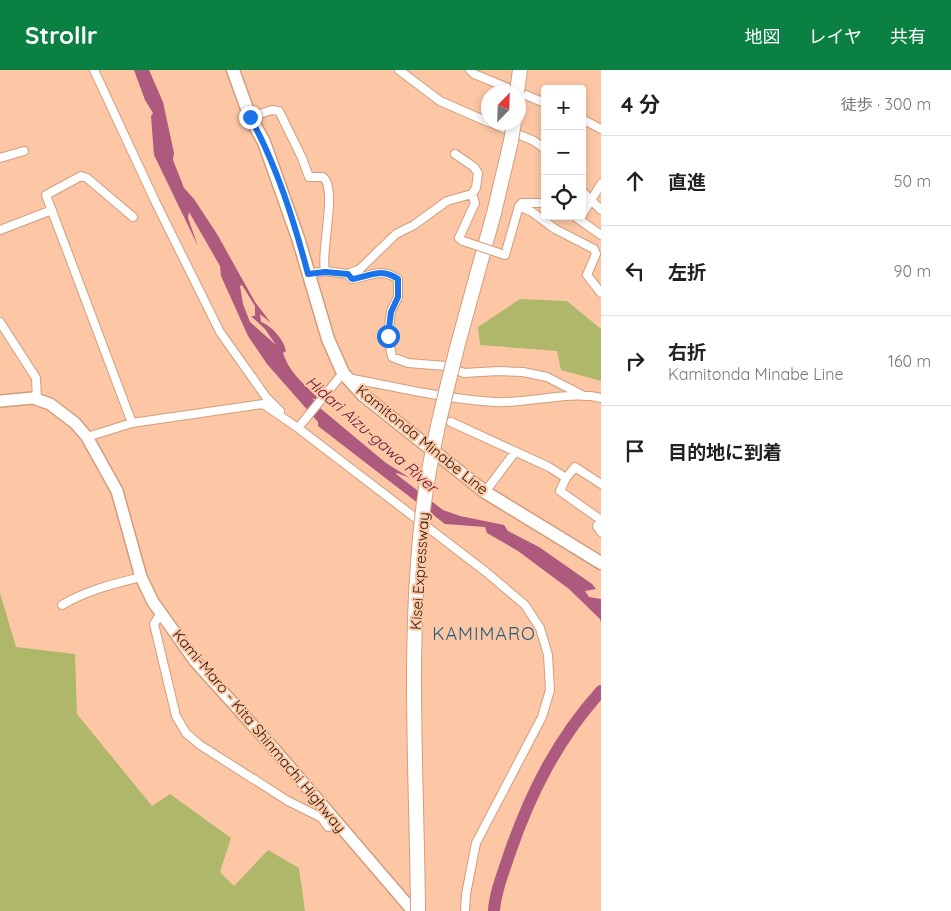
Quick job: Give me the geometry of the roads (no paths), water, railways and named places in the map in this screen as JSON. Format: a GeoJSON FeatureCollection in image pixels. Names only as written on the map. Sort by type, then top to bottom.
{"type":"FeatureCollection","features":[{"type":"Feature","properties":{"kind":"highway"},"geometry":{"type":"LineString","coordinates":[[519,85],[520,70]]}},
{"type":"Feature","properties":{"kind":"highway","name":"Kisei Expressway"},"geometry":{"type":"LineString","coordinates":[[418,911],[414,678],[418,563],[423,510],[438,419],[513,130]]}},
{"type":"Feature","properties":{"kind":"main road","name":"Kamitonda Minabe Line"},"geometry":{"type":"LineString","coordinates":[[233,70],[250,117],[264,142],[299,241],[328,339],[342,377],[485,492],[601,562]]}},
{"type":"Feature","properties":{"kind":"main road","name":"Kami-Maro - Kita Shinmachi Highway"},"geometry":{"type":"LineString","coordinates":[[0,402],[16,398],[37,400],[50,404],[87,437],[117,491],[141,577],[152,602],[195,661],[413,911]]}},
{"type":"Feature","properties":{"kind":"street"},"geometry":{"type":"LineString","coordinates":[[94,70],[156,203],[220,332],[266,398],[486,572],[525,605],[540,628],[548,655],[550,690],[542,717],[476,843],[466,894],[465,911]]}},
{"type":"Feature","properties":{"kind":"street"},"geometry":{"type":"LineString","coordinates":[[399,70],[440,101],[481,119]]}},
{"type":"Feature","properties":{"kind":"street"},"geometry":{"type":"LineString","coordinates":[[470,70],[474,74],[541,101]]}},
{"type":"Feature","properties":{"kind":"street"},"geometry":{"type":"LineString","coordinates":[[250,117],[272,110],[279,112],[302,158],[309,177],[323,177],[328,182],[329,218],[323,262],[325,272]]}},
{"type":"Feature","properties":{"kind":"street"},"geometry":{"type":"LineString","coordinates":[[586,121],[601,128]]}},
{"type":"Feature","properties":{"kind":"street"},"geometry":{"type":"LineString","coordinates":[[508,130],[534,141],[541,146]]}},
{"type":"Feature","properties":{"kind":"street"},"geometry":{"type":"LineString","coordinates":[[0,158],[24,151]]}},
{"type":"Feature","properties":{"kind":"street"},"geometry":{"type":"LineString","coordinates":[[308,274],[325,272],[348,274],[368,264],[387,241],[414,224],[434,208],[447,200],[472,194],[476,188],[478,173],[474,167],[455,154]]}},
{"type":"Feature","properties":{"kind":"street"},"geometry":{"type":"LineString","coordinates":[[132,422],[46,195],[80,176],[87,178],[133,217]]}},
{"type":"Feature","properties":{"kind":"street"},"geometry":{"type":"LineString","coordinates":[[586,208],[601,184]]}},
{"type":"Feature","properties":{"kind":"street"},"geometry":{"type":"LineString","coordinates":[[472,194],[476,203],[459,238],[462,241],[505,255],[519,206],[522,203],[541,203]]}},
{"type":"Feature","properties":{"kind":"street"},"geometry":{"type":"LineString","coordinates":[[586,195],[601,210]]}},
{"type":"Feature","properties":{"kind":"street"},"geometry":{"type":"LineString","coordinates":[[519,206],[532,212],[555,229],[594,249],[596,254],[587,275],[601,293]]}},
{"type":"Feature","properties":{"kind":"street"},"geometry":{"type":"LineString","coordinates":[[0,230],[52,210]]}},
{"type":"Feature","properties":{"kind":"street"},"geometry":{"type":"LineString","coordinates":[[583,220],[601,235]]}},
{"type":"Feature","properties":{"kind":"street"},"geometry":{"type":"LineString","coordinates":[[348,274],[352,279],[380,272],[390,272],[398,279],[398,297],[391,312],[388,336],[392,357],[408,363],[446,366],[464,373],[506,371],[548,377],[584,396]]}},
{"type":"Feature","properties":{"kind":"street"},"geometry":{"type":"LineString","coordinates":[[0,322],[36,378],[37,400]]}},
{"type":"Feature","properties":{"kind":"street"},"geometry":{"type":"LineString","coordinates":[[300,425],[342,377],[496,402],[584,396],[601,398]]}},
{"type":"Feature","properties":{"kind":"street"},"geometry":{"type":"LineString","coordinates":[[87,437],[132,422],[263,404],[300,425]]}},
{"type":"Feature","properties":{"kind":"street"},"geometry":{"type":"LineString","coordinates":[[451,422],[550,467],[566,478]]}},
{"type":"Feature","properties":{"kind":"street"},"geometry":{"type":"LineString","coordinates":[[485,492],[515,452]]}},
{"type":"Feature","properties":{"kind":"street"},"geometry":{"type":"LineString","coordinates":[[601,484],[575,467],[566,478],[560,491],[601,520],[597,526],[601,532]]}},
{"type":"Feature","properties":{"kind":"street"},"geometry":{"type":"LineString","coordinates":[[62,605],[77,596],[99,588],[141,577]]}},
{"type":"Feature","properties":{"kind":"street"},"geometry":{"type":"LineString","coordinates":[[161,613],[154,624],[176,716],[186,733],[200,745],[288,802],[322,818],[328,827],[340,827]]}},
{"type":"Feature","properties":{"kind":"waterway","name":"Hidari Aizu-gawa River"},"geometry":{"type":"LineString","coordinates":[[494,911],[498,890],[509,855],[536,789],[558,748],[601,691]]}},
{"type":"Feature","properties":{"kind":"district","name":"KAMIMARO"},"geometry":{"type":"Point","coordinates":[484,634]}}]}
